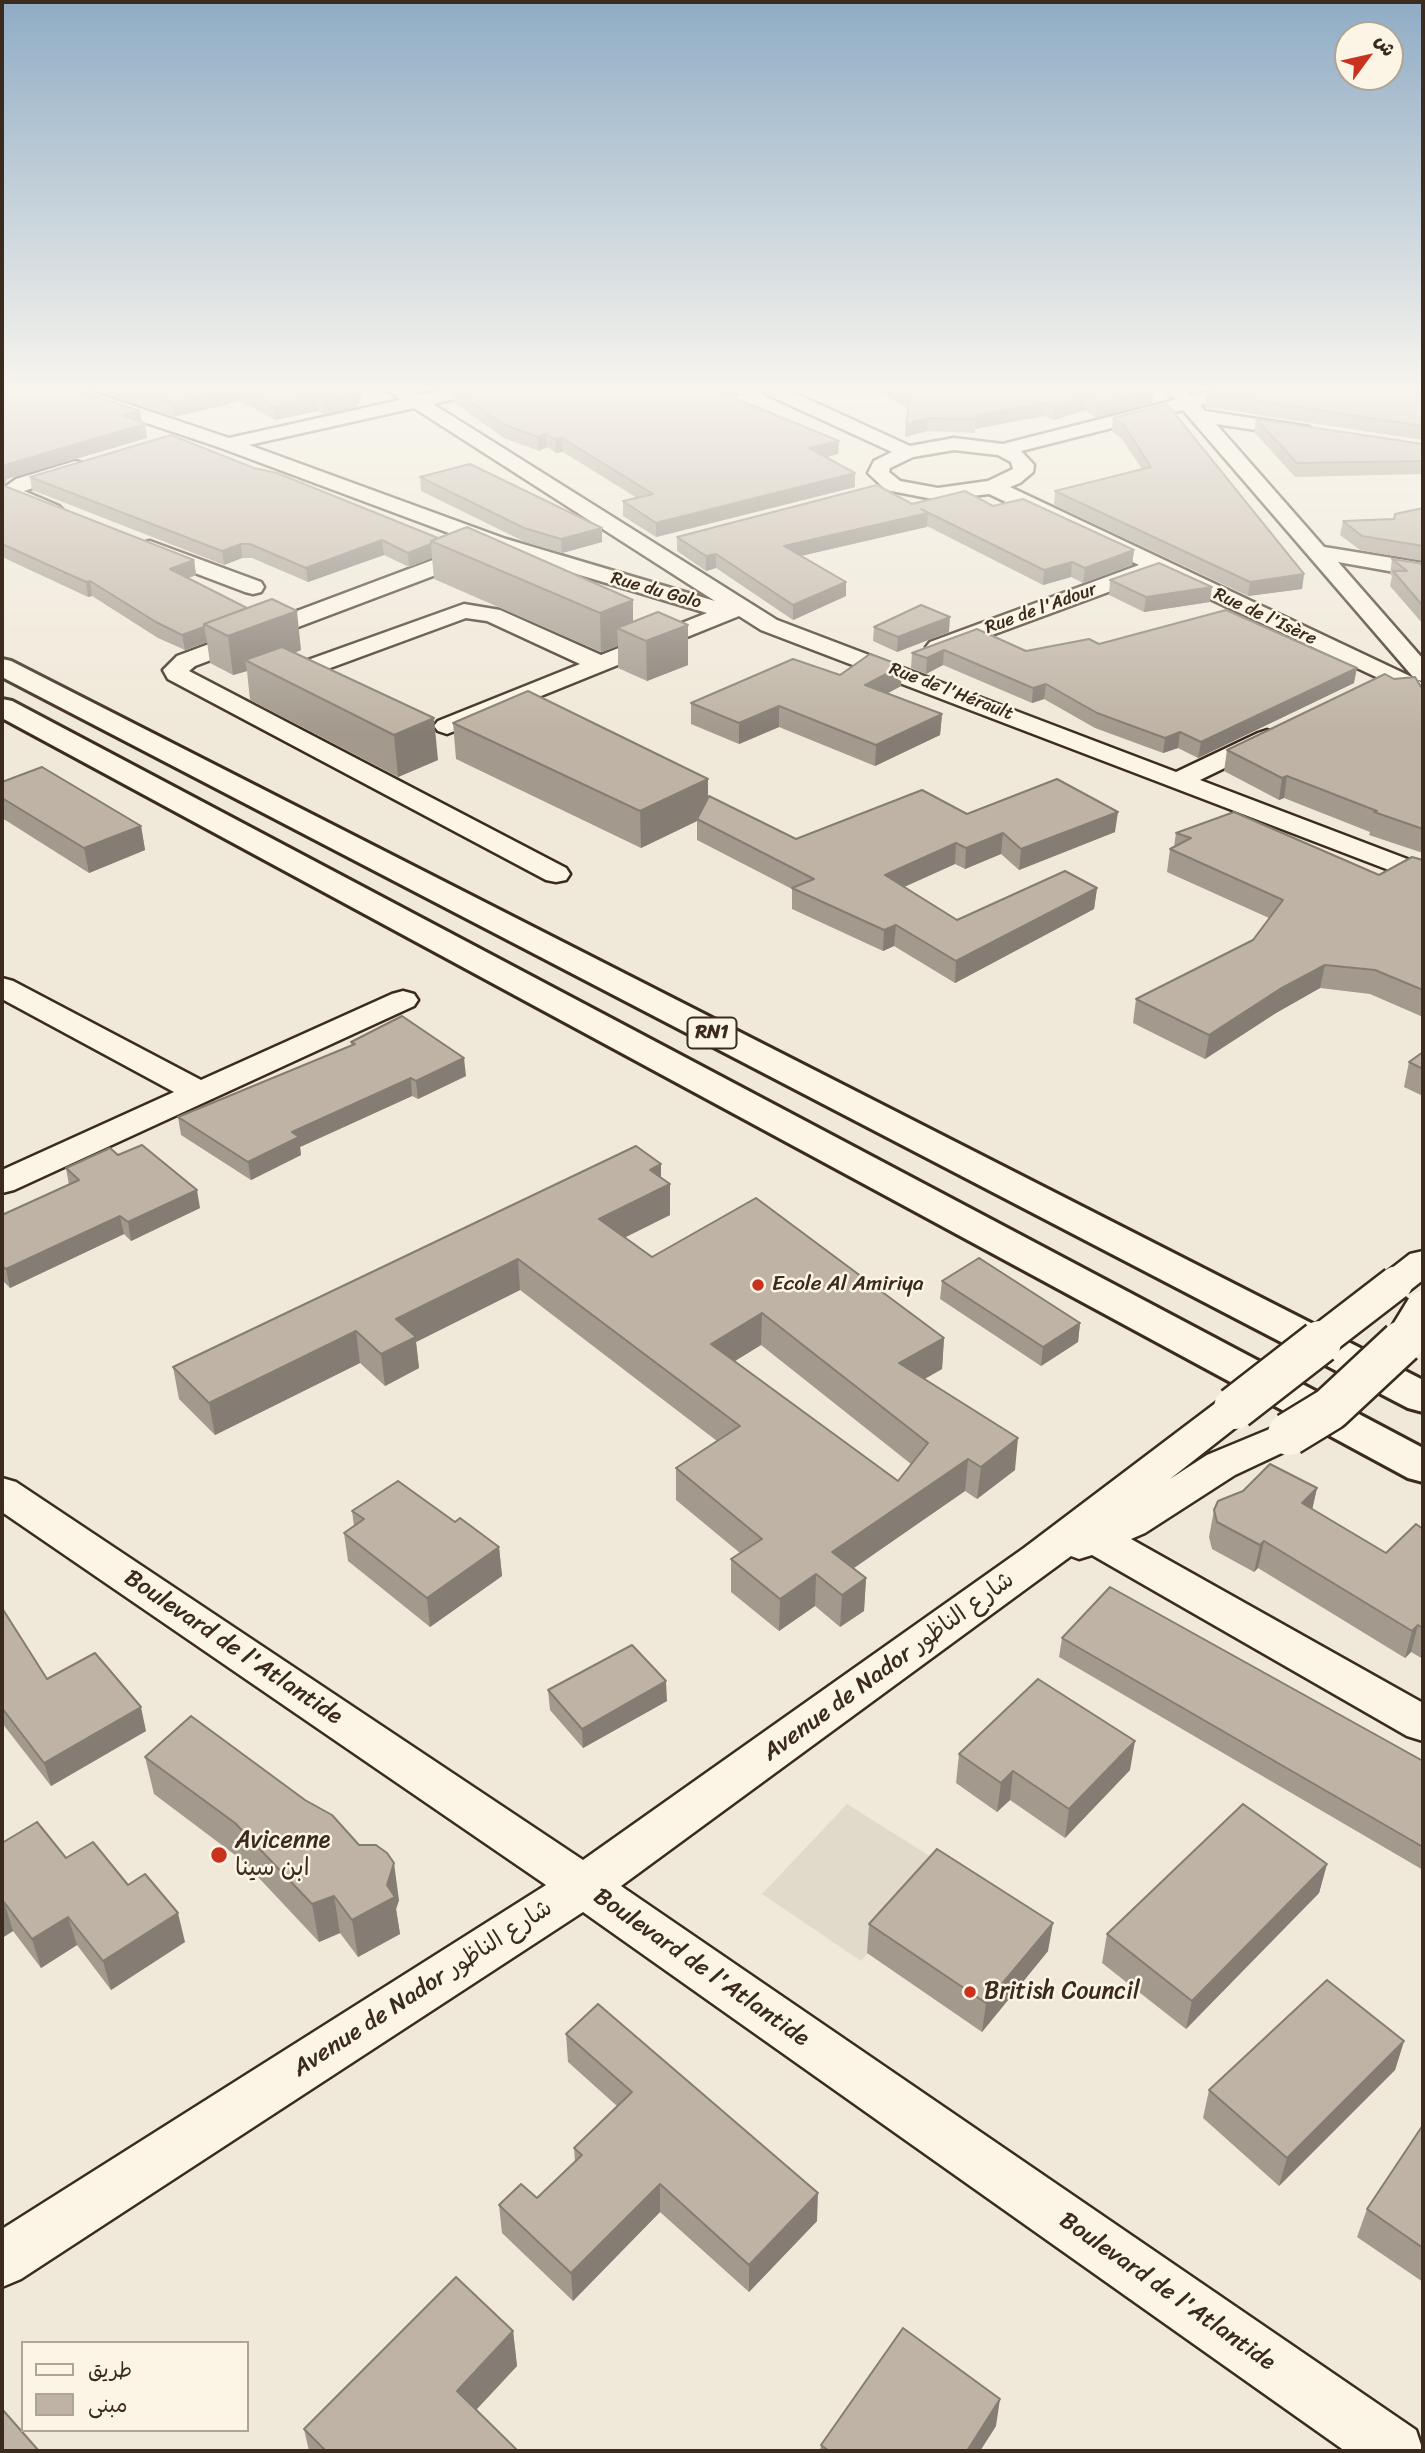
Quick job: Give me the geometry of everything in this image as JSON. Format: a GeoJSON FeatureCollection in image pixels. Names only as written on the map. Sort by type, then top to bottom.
{"type":"FeatureCollection","features":[{"type":"Feature","properties":{"kind":"highway","name":"RN1"},"geometry":{"type":"LineString","coordinates":[[2,667],[1423,1398]]}},
{"type":"Feature","properties":{"kind":"highway","name":"RN1"},"geometry":{"type":"LineString","coordinates":[[2,707],[1423,1467]]}},
{"type":"Feature","properties":{"kind":"street"},"geometry":{"type":"LineString","coordinates":[[39,504],[66,515]]}},
{"type":"Feature","properties":{"kind":"street","name":"Rue du Golo"},"geometry":{"type":"LineString","coordinates":[[391,504],[498,544],[769,625]]}},
{"type":"Feature","properties":{"kind":"street","name":"Rue de l'Hérault"},"geometry":{"type":"LineString","coordinates":[[580,504],[769,625],[1423,875]]}},
{"type":"Feature","properties":{"kind":"street","name":"Rue de l'Isère"},"geometry":{"type":"LineString","coordinates":[[1029,504],[1423,692]]}},
{"type":"Feature","properties":{"kind":"street"},"geometry":{"type":"LineString","coordinates":[[1276,504],[1423,674]]}},
{"type":"Feature","properties":{"kind":"street"},"geometry":{"type":"LineString","coordinates":[[129,539],[253,587]]}},
{"type":"Feature","properties":{"kind":"street"},"geometry":{"type":"LineString","coordinates":[[579,568],[676,541]]}},
{"type":"Feature","properties":{"kind":"street"},"geometry":{"type":"LineString","coordinates":[[498,544],[186,661],[175,670],[177,674],[223,699],[556,874]]}},
{"type":"Feature","properties":{"kind":"street"},"geometry":{"type":"LineString","coordinates":[[1317,552],[1423,570]]}},
{"type":"Feature","properties":{"kind":"street","name":"Rue de l'Adour"},"geometry":{"type":"LineString","coordinates":[[884,667],[1158,566]]}},
{"type":"Feature","properties":{"kind":"street"},"geometry":{"type":"LineString","coordinates":[[223,699],[464,611],[492,615],[600,664]]}},
{"type":"Feature","properties":{"kind":"street"},"geometry":{"type":"LineString","coordinates":[[447,726],[730,612]]}},
{"type":"Feature","properties":{"kind":"street"},"geometry":{"type":"LineString","coordinates":[[1368,690],[1393,677]]}},
{"type":"Feature","properties":{"kind":"street"},"geometry":{"type":"LineString","coordinates":[[1180,780],[1293,726]]}},
{"type":"Feature","properties":{"kind":"street"},"geometry":{"type":"LineString","coordinates":[[2,987],[200,1093]]}},
{"type":"Feature","properties":{"kind":"street"},"geometry":{"type":"LineString","coordinates":[[2,1182],[403,1000]]}},
{"type":"Feature","properties":{"kind":"street","name":"Avenue de Nador شارع الناظور"},"geometry":{"type":"LineString","coordinates":[[2,2260],[584,1886],[1039,1559],[1235,1408],[1414,1284]]}},
{"type":"Feature","properties":{"kind":"street","name":"Avenue de Nador شارع الناظور"},"geometry":{"type":"LineString","coordinates":[[1039,1559],[1130,1523],[1221,1465],[1289,1433],[1330,1409],[1401,1343],[1414,1284]]}},
{"type":"Feature","properties":{"kind":"street","name":"Boulevard de l'Atlantide"},"geometry":{"type":"LineString","coordinates":[[2,1492],[584,1886],[1395,2451]]}},
{"type":"Feature","properties":{"kind":"street"},"geometry":{"type":"LineString","coordinates":[[1095,1538],[1423,1724]]}},
{"type":"Feature","properties":{"kind":"shaded area"},"geometry":{"type":"Polygon","coordinates":[[[847,1804],[944,1865],[861,1961],[762,1894],[847,1804]]]}},
{"type":"Feature","properties":{"kind":"building"},"geometry":{"type":"Polygon","coordinates":[[[2,504],[52,504],[194,560],[170,569],[247,608],[182,635],[90,581],[86,582],[2,544],[2,504]]]}},
{"type":"Feature","properties":{"kind":"building"},"geometry":{"type":"Polygon","coordinates":[[[101,504],[355,504],[438,538],[431,541],[431,544],[408,553],[382,540],[306,568],[250,544],[241,544],[222,551],[101,504]]]}},
{"type":"Feature","properties":{"kind":"building"},"geometry":{"type":"Polygon","coordinates":[[[476,504],[553,504],[602,528],[561,539],[524,528],[476,504]]]}},
{"type":"Feature","properties":{"kind":"building"},"geometry":{"type":"Polygon","coordinates":[[[628,504],[730,504],[656,523],[628,504]]]}},
{"type":"Feature","properties":{"kind":"building"},"geometry":{"type":"Polygon","coordinates":[[[802,504],[1035,504],[1134,550],[1085,568],[1072,562],[1044,570],[921,509],[928,513],[784,546],[846,582],[793,605],[716,554],[706,556],[677,537],[802,504]]]}},
{"type":"Feature","properties":{"kind":"building"},"geometry":{"type":"Polygon","coordinates":[[[1084,504],[1248,504],[1304,574],[1250,582],[1084,504]]]}},
{"type":"Feature","properties":{"kind":"building"},"geometry":{"type":"Polygon","coordinates":[[[1423,508],[1423,546],[1362,536],[1343,521],[1394,519],[1395,514],[1423,508]]]}},
{"type":"Feature","properties":{"kind":"building"},"geometry":{"type":"Polygon","coordinates":[[[467,527],[633,600],[600,613],[431,541],[467,527]]]}},
{"type":"Feature","properties":{"kind":"building"},"geometry":{"type":"Polygon","coordinates":[[[1392,559],[1423,564],[1423,606],[1393,571],[1407,571],[1392,559]]]}},
{"type":"Feature","properties":{"kind":"building"},"geometry":{"type":"Polygon","coordinates":[[[1159,563],[1212,587],[1146,597],[1110,580],[1159,563]]]}},
{"type":"Feature","properties":{"kind":"building"},"geometry":{"type":"Polygon","coordinates":[[[272,599],[297,611],[228,636],[204,624],[272,599]]]}},
{"type":"Feature","properties":{"kind":"building"},"geometry":{"type":"Polygon","coordinates":[[[921,605],[950,617],[898,637],[874,627],[921,605]]]}},
{"type":"Feature","properties":{"kind":"building"},"geometry":{"type":"Polygon","coordinates":[[[1226,610],[1357,668],[1201,742],[1180,732],[1165,738],[1097,713],[1046,684],[1033,688],[944,650],[927,658],[912,653],[977,629],[1026,651],[1089,639],[1099,644],[1226,610]]]}},
{"type":"Feature","properties":{"kind":"building"},"geometry":{"type":"Polygon","coordinates":[[[658,612],[688,625],[646,641],[617,628],[658,612]]]}},
{"type":"Feature","properties":{"kind":"building"},"geometry":{"type":"Polygon","coordinates":[[[282,647],[434,718],[394,735],[245,660],[282,647]]]}},
{"type":"Feature","properties":{"kind":"building"},"geometry":{"type":"Polygon","coordinates":[[[870,654],[902,666],[865,685],[942,714],[876,745],[779,706],[739,723],[691,703],[793,659],[840,675],[870,654]]]}},
{"type":"Feature","properties":{"kind":"building"},"geometry":{"type":"Polygon","coordinates":[[[1385,674],[1394,679],[1415,677],[1423,690],[1423,829],[1287,776],[1282,778],[1227,750],[1385,674]]]}},
{"type":"Feature","properties":{"kind":"building"},"geometry":{"type":"Polygon","coordinates":[[[528,691],[708,779],[640,811],[453,723],[528,691]]]}},
{"type":"Feature","properties":{"kind":"building"},"geometry":{"type":"Polygon","coordinates":[[[42,767],[141,826],[84,848],[2,798],[2,782],[42,767]]]}},
{"type":"Feature","properties":{"kind":"building"},"geometry":{"type":"Polygon","coordinates":[[[1057,779],[1118,812],[1021,849],[1003,833],[966,848],[956,843],[885,875],[957,920],[1065,871],[1097,888],[956,961],[896,925],[884,930],[792,888],[814,879],[697,819],[709,796],[796,839],[922,790],[967,814],[1057,779]]]}},
{"type":"Feature","properties":{"kind":"building"},"geometry":{"type":"Polygon","coordinates":[[[1234,812],[1379,875],[1412,857],[1423,860],[1423,990],[1375,970],[1325,965],[1280,989],[1209,1035],[1136,999],[1253,940],[1283,900],[1170,849],[1191,838],[1176,833],[1234,812]]]}},
{"type":"Feature","properties":{"kind":"building"},"geometry":{"type":"Polygon","coordinates":[[[402,1016],[464,1058],[416,1081],[411,1078],[292,1132],[299,1137],[248,1162],[178,1117],[355,1044],[351,1042],[402,1016]]]}},
{"type":"Feature","properties":{"kind":"building"},"geometry":{"type":"Polygon","coordinates":[[[1423,1052],[1423,1069],[1409,1062],[1423,1052]]]}},
{"type":"Feature","properties":{"kind":"building"},"geometry":{"type":"Polygon","coordinates":[[[142,1145],[197,1190],[128,1222],[120,1216],[6,1269],[2,1266],[2,1215],[79,1180],[66,1168],[110,1148],[118,1155],[142,1145]]]}},
{"type":"Feature","properties":{"kind":"building"},"geometry":{"type":"Polygon","coordinates":[[[636,1146],[661,1164],[650,1170],[670,1184],[599,1219],[652,1257],[756,1198],[944,1338],[899,1363],[1018,1438],[981,1467],[968,1459],[832,1552],[866,1578],[842,1595],[816,1574],[780,1599],[731,1559],[762,1539],[676,1468],[740,1426],[518,1259],[396,1319],[416,1337],[381,1354],[356,1331],[209,1403],[173,1367],[636,1146]],[[762,1313],[711,1344],[898,1481],[928,1443],[762,1313]]]}},
{"type":"Feature","properties":{"kind":"building"},"geometry":{"type":"Polygon","coordinates":[[[979,1258],[1080,1323],[1043,1347],[942,1281],[979,1258]]]}},
{"type":"Feature","properties":{"kind":"building"},"geometry":{"type":"Polygon","coordinates":[[[1270,1464],[1317,1488],[1302,1503],[1386,1553],[1416,1524],[1423,1529],[1423,1628],[1418,1625],[1412,1631],[1264,1541],[1260,1545],[1217,1522],[1214,1510],[1218,1501],[1243,1491],[1270,1464]]]}},
{"type":"Feature","properties":{"kind":"building"},"geometry":{"type":"Polygon","coordinates":[[[398,1481],[455,1522],[460,1518],[499,1547],[427,1598],[344,1533],[364,1519],[352,1511],[398,1481]]]}},
{"type":"Feature","properties":{"kind":"building"},"geometry":{"type":"Polygon","coordinates":[[[1110,1587],[1423,1761],[1423,1847],[1062,1638],[1110,1587]]]}},
{"type":"Feature","properties":{"kind":"building"},"geometry":{"type":"Polygon","coordinates":[[[2,1608],[47,1679],[95,1653],[141,1707],[44,1763],[2,1708],[2,1608]]]}},
{"type":"Feature","properties":{"kind":"building"},"geometry":{"type":"Polygon","coordinates":[[[632,1645],[666,1681],[582,1729],[548,1690],[632,1645]]]}},
{"type":"Feature","properties":{"kind":"building"},"geometry":{"type":"Polygon","coordinates":[[[1038,1679],[1135,1741],[1069,1809],[1013,1771],[1001,1783],[959,1754],[1038,1679]]]}},
{"type":"Feature","properties":{"kind":"building"},"geometry":{"type":"Polygon","coordinates":[[[191,1716],[305,1800],[332,1815],[359,1845],[376,1845],[387,1853],[394,1863],[387,1885],[395,1897],[352,1920],[334,1896],[312,1904],[235,1823],[145,1757],[191,1716]]]}},
{"type":"Feature","properties":{"kind":"building"},"geometry":{"type":"Polygon","coordinates":[[[1243,1804],[1327,1864],[1192,2001],[1107,1934],[1243,1804]]]}},
{"type":"Feature","properties":{"kind":"building"},"geometry":{"type":"Polygon","coordinates":[[[37,1822],[66,1858],[93,1842],[128,1885],[145,1874],[178,1913],[103,1961],[68,1917],[32,1939],[4,1902],[2,1903],[2,1843],[37,1822]]]}},
{"type":"Feature","properties":{"kind":"building","name":"British Council"},"geometry":{"type":"Polygon","coordinates":[[[937,1849],[1053,1923],[986,2003],[869,1924],[937,1849]]]}},
{"type":"Feature","properties":{"kind":"building"},"geometry":{"type":"Polygon","coordinates":[[[1327,1980],[1404,2041],[1287,2158],[1209,2090],[1327,1980]]]}},
{"type":"Feature","properties":{"kind":"building"},"geometry":{"type":"Polygon","coordinates":[[[598,2004],[818,2193],[749,2265],[660,2184],[571,2273],[499,2205],[521,2184],[537,2198],[582,2155],[574,2148],[632,2092],[566,2034],[598,2004]]]}},
{"type":"Feature","properties":{"kind":"building"},"geometry":{"type":"Polygon","coordinates":[[[1423,2125],[1423,2248],[1367,2209],[1423,2125]]]}},
{"type":"Feature","properties":{"kind":"building"},"geometry":{"type":"Polygon","coordinates":[[[456,2277],[513,2331],[457,2391],[518,2451],[326,2451],[304,2429],[456,2277]]]}},
{"type":"Feature","properties":{"kind":"building"},"geometry":{"type":"Polygon","coordinates":[[[903,2328],[1000,2399],[967,2451],[829,2451],[821,2445],[903,2328]]]}},
{"type":"Feature","properties":{"kind":"building"},"geometry":{"type":"Polygon","coordinates":[[[2,2409],[39,2451],[2,2451],[2,2409]]]}},
{"type":"Feature","properties":{"kind":"place","name":"Ecole Al Amiriya"},"geometry":{"type":"Point","coordinates":[758,1285]}},
{"type":"Feature","properties":{"kind":"place","name":"Avicenne ابن سينا"},"geometry":{"type":"Point","coordinates":[219,1855]}},
{"type":"Feature","properties":{"kind":"place","name":"British Council"},"geometry":{"type":"Point","coordinates":[970,1992]}}]}
